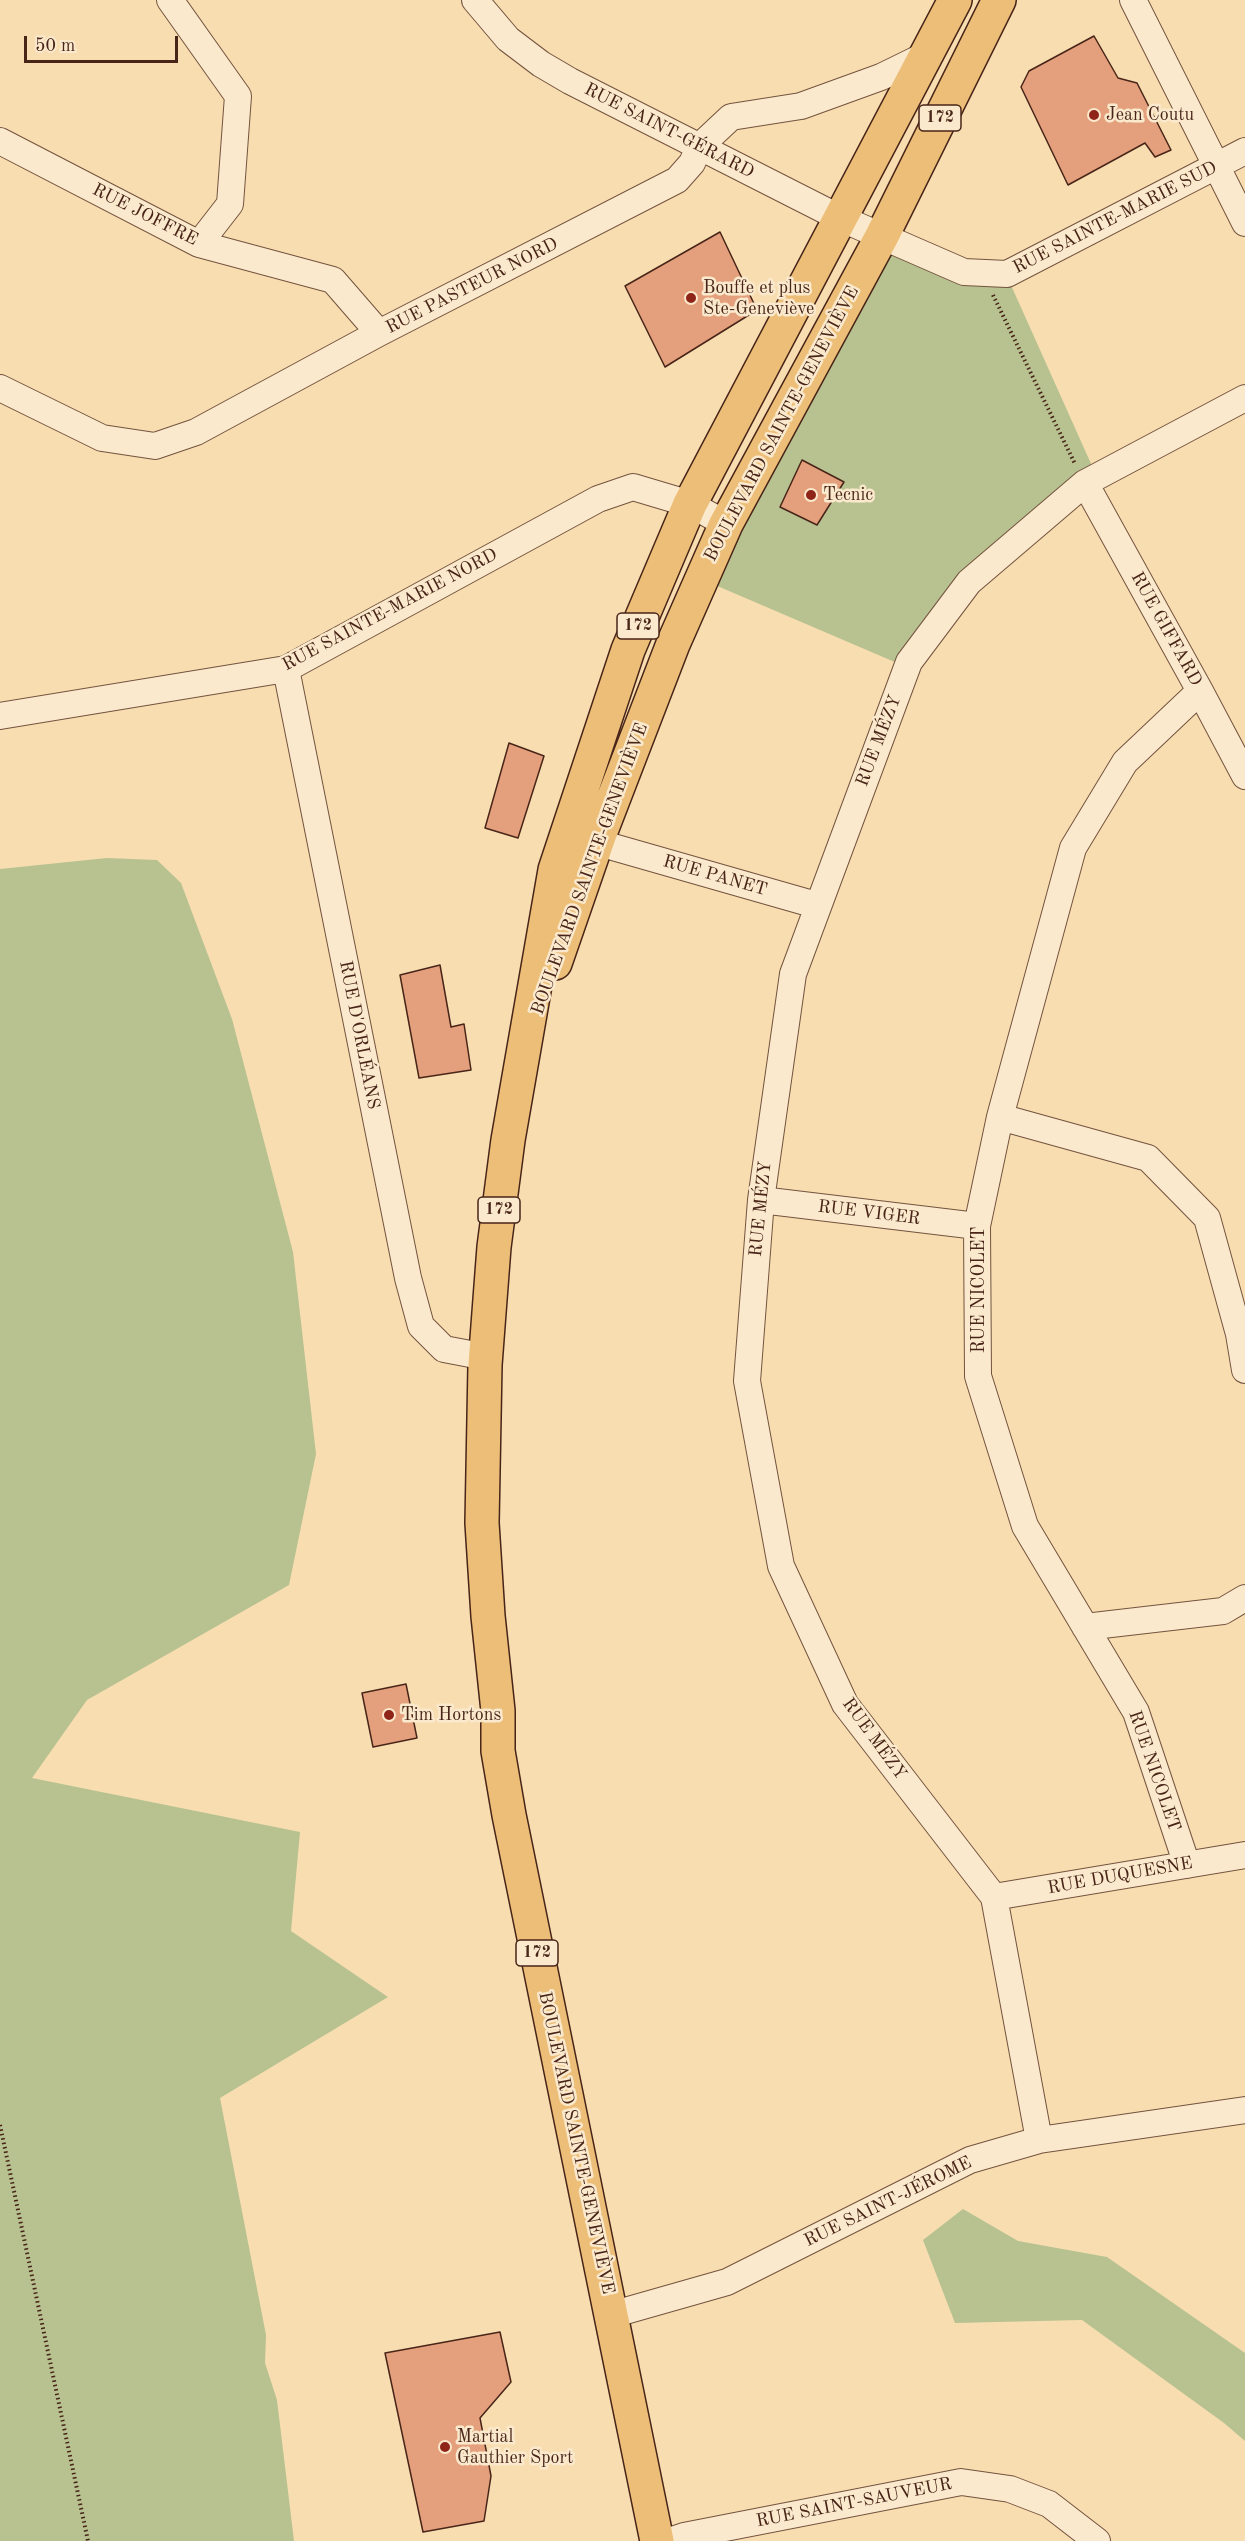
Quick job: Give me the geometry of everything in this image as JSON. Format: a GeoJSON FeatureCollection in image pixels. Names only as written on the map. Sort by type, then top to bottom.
{"type":"FeatureCollection","features":[{"type":"Feature","properties":{"kind":"main road","name":"BOULEVARD SAINTE-GENEVIÈVE"},"geometry":{"type":"LineString","coordinates":[[657,2541],[511,1827],[498,1751],[498,1711],[488,1616],[482,1523],[482,1434],[494,1247],[508,1140],[555,870],[628,650],[690,504],[956,0]]}},
{"type":"Feature","properties":{"kind":"main road","name":"BOULEVARD SAINTE-GENEVIÈVE"},"geometry":{"type":"LineString","coordinates":[[521,1064],[599,836],[673,644],[726,524],[882,236],[999,0]]}},
{"type":"Feature","properties":{"kind":"street"},"geometry":{"type":"LineString","coordinates":[[170,0],[238,96],[230,204],[199,244]]}},
{"type":"Feature","properties":{"kind":"street","name":"RUE SAINT-GÉRARD"},"geometry":{"type":"LineString","coordinates":[[475,0],[508,39],[541,64],[699,147],[840,218],[882,236]]}},
{"type":"Feature","properties":{"kind":"street"},"geometry":{"type":"LineString","coordinates":[[1133,0],[1245,223]]}},
{"type":"Feature","properties":{"kind":"street","name":"RUE PASTEUR NORD"},"geometry":{"type":"LineString","coordinates":[[0,388],[102,438],[154,446],[196,432],[379,333],[677,180],[692,163],[699,147],[731,117],[801,106],[881,77],[928,54]]}},
{"type":"Feature","properties":{"kind":"street","name":"RUE JOFFRE"},"geometry":{"type":"LineString","coordinates":[[0,141],[199,244],[333,280],[379,333]]}},
{"type":"Feature","properties":{"kind":"street","name":"RUE SAINTE-MARIE SUD"},"geometry":{"type":"LineString","coordinates":[[882,236],[964,272],[1007,274],[1245,151]]}},
{"type":"Feature","properties":{"kind":"street","name":"RUE MÉZY"},"geometry":{"type":"LineString","coordinates":[[1039,2140],[994,1898],[845,1704],[781,1566],[747,1381],[760,1200],[793,974],[816,905],[909,662],[969,582],[1085,483],[1245,398]]}},
{"type":"Feature","properties":{"kind":"street","name":"RUE GIFFARD"},"geometry":{"type":"LineString","coordinates":[[1085,483],[1245,776]]}},
{"type":"Feature","properties":{"kind":"street","name":"RUE SAINTE-MARIE NORD"},"geometry":{"type":"LineString","coordinates":[[0,716],[286,669],[598,499],[633,487],[690,504],[726,524]]}},
{"type":"Feature","properties":{"kind":"street","name":"RUE D'ORLÉANS"},"geometry":{"type":"LineString","coordinates":[[286,669],[408,1278],[421,1326],[444,1349],[486,1357]]}},
{"type":"Feature","properties":{"kind":"street","name":"RUE NICOLET"},"geometry":{"type":"LineString","coordinates":[[1186,1865],[1136,1712],[1025,1526],[978,1376],[977,1226],[1000,1117],[1073,848],[1125,762],[1200,691]]}},
{"type":"Feature","properties":{"kind":"street","name":"RUE PANET"},"geometry":{"type":"LineString","coordinates":[[613,847],[816,905]]}},
{"type":"Feature","properties":{"kind":"street"},"geometry":{"type":"LineString","coordinates":[[1000,1117],[1148,1158],[1207,1218],[1239,1334],[1245,1370]]}},
{"type":"Feature","properties":{"kind":"street","name":"RUE VIGER"},"geometry":{"type":"LineString","coordinates":[[760,1200],[977,1226]]}},
{"type":"Feature","properties":{"kind":"street"},"geometry":{"type":"LineString","coordinates":[[1085,1627],[1223,1611],[1245,1598]]}},
{"type":"Feature","properties":{"kind":"street","name":"RUE DUQUESNE"},"geometry":{"type":"LineString","coordinates":[[994,1898],[1245,1855]]}},
{"type":"Feature","properties":{"kind":"street","name":"RUE SAINT-JÉROME"},"geometry":{"type":"LineString","coordinates":[[611,2315],[727,2282],[970,2160],[1039,2140],[1245,2110]]}},
{"type":"Feature","properties":{"kind":"street","name":"RUE SAINT-SAUVEUR"},"geometry":{"type":"LineString","coordinates":[[669,2541],[961,2482],[1010,2489],[1049,2504],[1096,2541]]}},
{"type":"Feature","properties":{"kind":"path"},"geometry":{"type":"LineString","coordinates":[[982,274],[1085,483]]}},
{"type":"Feature","properties":{"kind":"path"},"geometry":{"type":"LineString","coordinates":[[0,2126],[88,2541]]}},
{"type":"Feature","properties":{"kind":"green space"},"geometry":{"type":"Polygon","coordinates":[[[889,243],[1006,274],[1101,486],[966,584],[904,666],[715,585],[889,243]]]}},
{"type":"Feature","properties":{"kind":"green space"},"geometry":{"type":"Polygon","coordinates":[[[107,858],[157,860],[181,883],[232,1019],[293,1252],[316,1454],[289,1585],[87,1700],[32,1778],[300,1832],[291,1931],[388,1997],[220,2098],[266,2335],[265,2363],[277,2400],[294,2541],[0,2541],[0,869],[107,858]]]}},
{"type":"Feature","properties":{"kind":"green space"},"geometry":{"type":"Polygon","coordinates":[[[963,2209],[1018,2241],[1107,2257],[1245,2353],[1245,2441],[1224,2423],[1082,2320],[955,2323],[923,2240],[963,2209]]]}},
{"type":"Feature","properties":{"kind":"building","name":"Jean Coutu"},"geometry":{"type":"Polygon","coordinates":[[[1094,36],[1118,78],[1137,83],[1171,150],[1155,157],[1145,143],[1068,185],[1021,87],[1029,71],[1094,36]]]}},
{"type":"Feature","properties":{"kind":"building","name":"Bouffe et plus Ste-Geneviève"},"geometry":{"type":"Polygon","coordinates":[[[720,232],[757,310],[665,367],[625,286],[720,232]]]}},
{"type":"Feature","properties":{"kind":"building","name":"Tecnic"},"geometry":{"type":"Polygon","coordinates":[[[802,460],[844,482],[817,525],[780,507],[802,460]]]}},
{"type":"Feature","properties":{"kind":"building"},"geometry":{"type":"Polygon","coordinates":[[[509,743],[544,756],[518,838],[485,828],[509,743]]]}},
{"type":"Feature","properties":{"kind":"building"},"geometry":{"type":"Polygon","coordinates":[[[440,965],[451,1027],[464,1024],[471,1070],[419,1078],[400,975],[440,965]]]}},
{"type":"Feature","properties":{"kind":"building","name":"Tim Hortons"},"geometry":{"type":"Polygon","coordinates":[[[406,1684],[417,1738],[373,1747],[362,1693],[406,1684]]]}},
{"type":"Feature","properties":{"kind":"building","name":"Martial Gauthier Sport"},"geometry":{"type":"Polygon","coordinates":[[[500,2332],[511,2382],[480,2418],[491,2476],[484,2521],[423,2532],[385,2353],[500,2332]]]}},
{"type":"Feature","properties":{"kind":"place","name":"Jean Coutu"},"geometry":{"type":"Point","coordinates":[1094,115]}},
{"type":"Feature","properties":{"kind":"place","name":"Bouffe et plus Ste-Geneviève"},"geometry":{"type":"Point","coordinates":[691,298]}},
{"type":"Feature","properties":{"kind":"place","name":"Tecnic"},"geometry":{"type":"Point","coordinates":[811,495]}},
{"type":"Feature","properties":{"kind":"place","name":"Tim Hortons"},"geometry":{"type":"Point","coordinates":[389,1715]}},
{"type":"Feature","properties":{"kind":"place","name":"Martial Gauthier Sport"},"geometry":{"type":"Point","coordinates":[445,2447]}}]}
